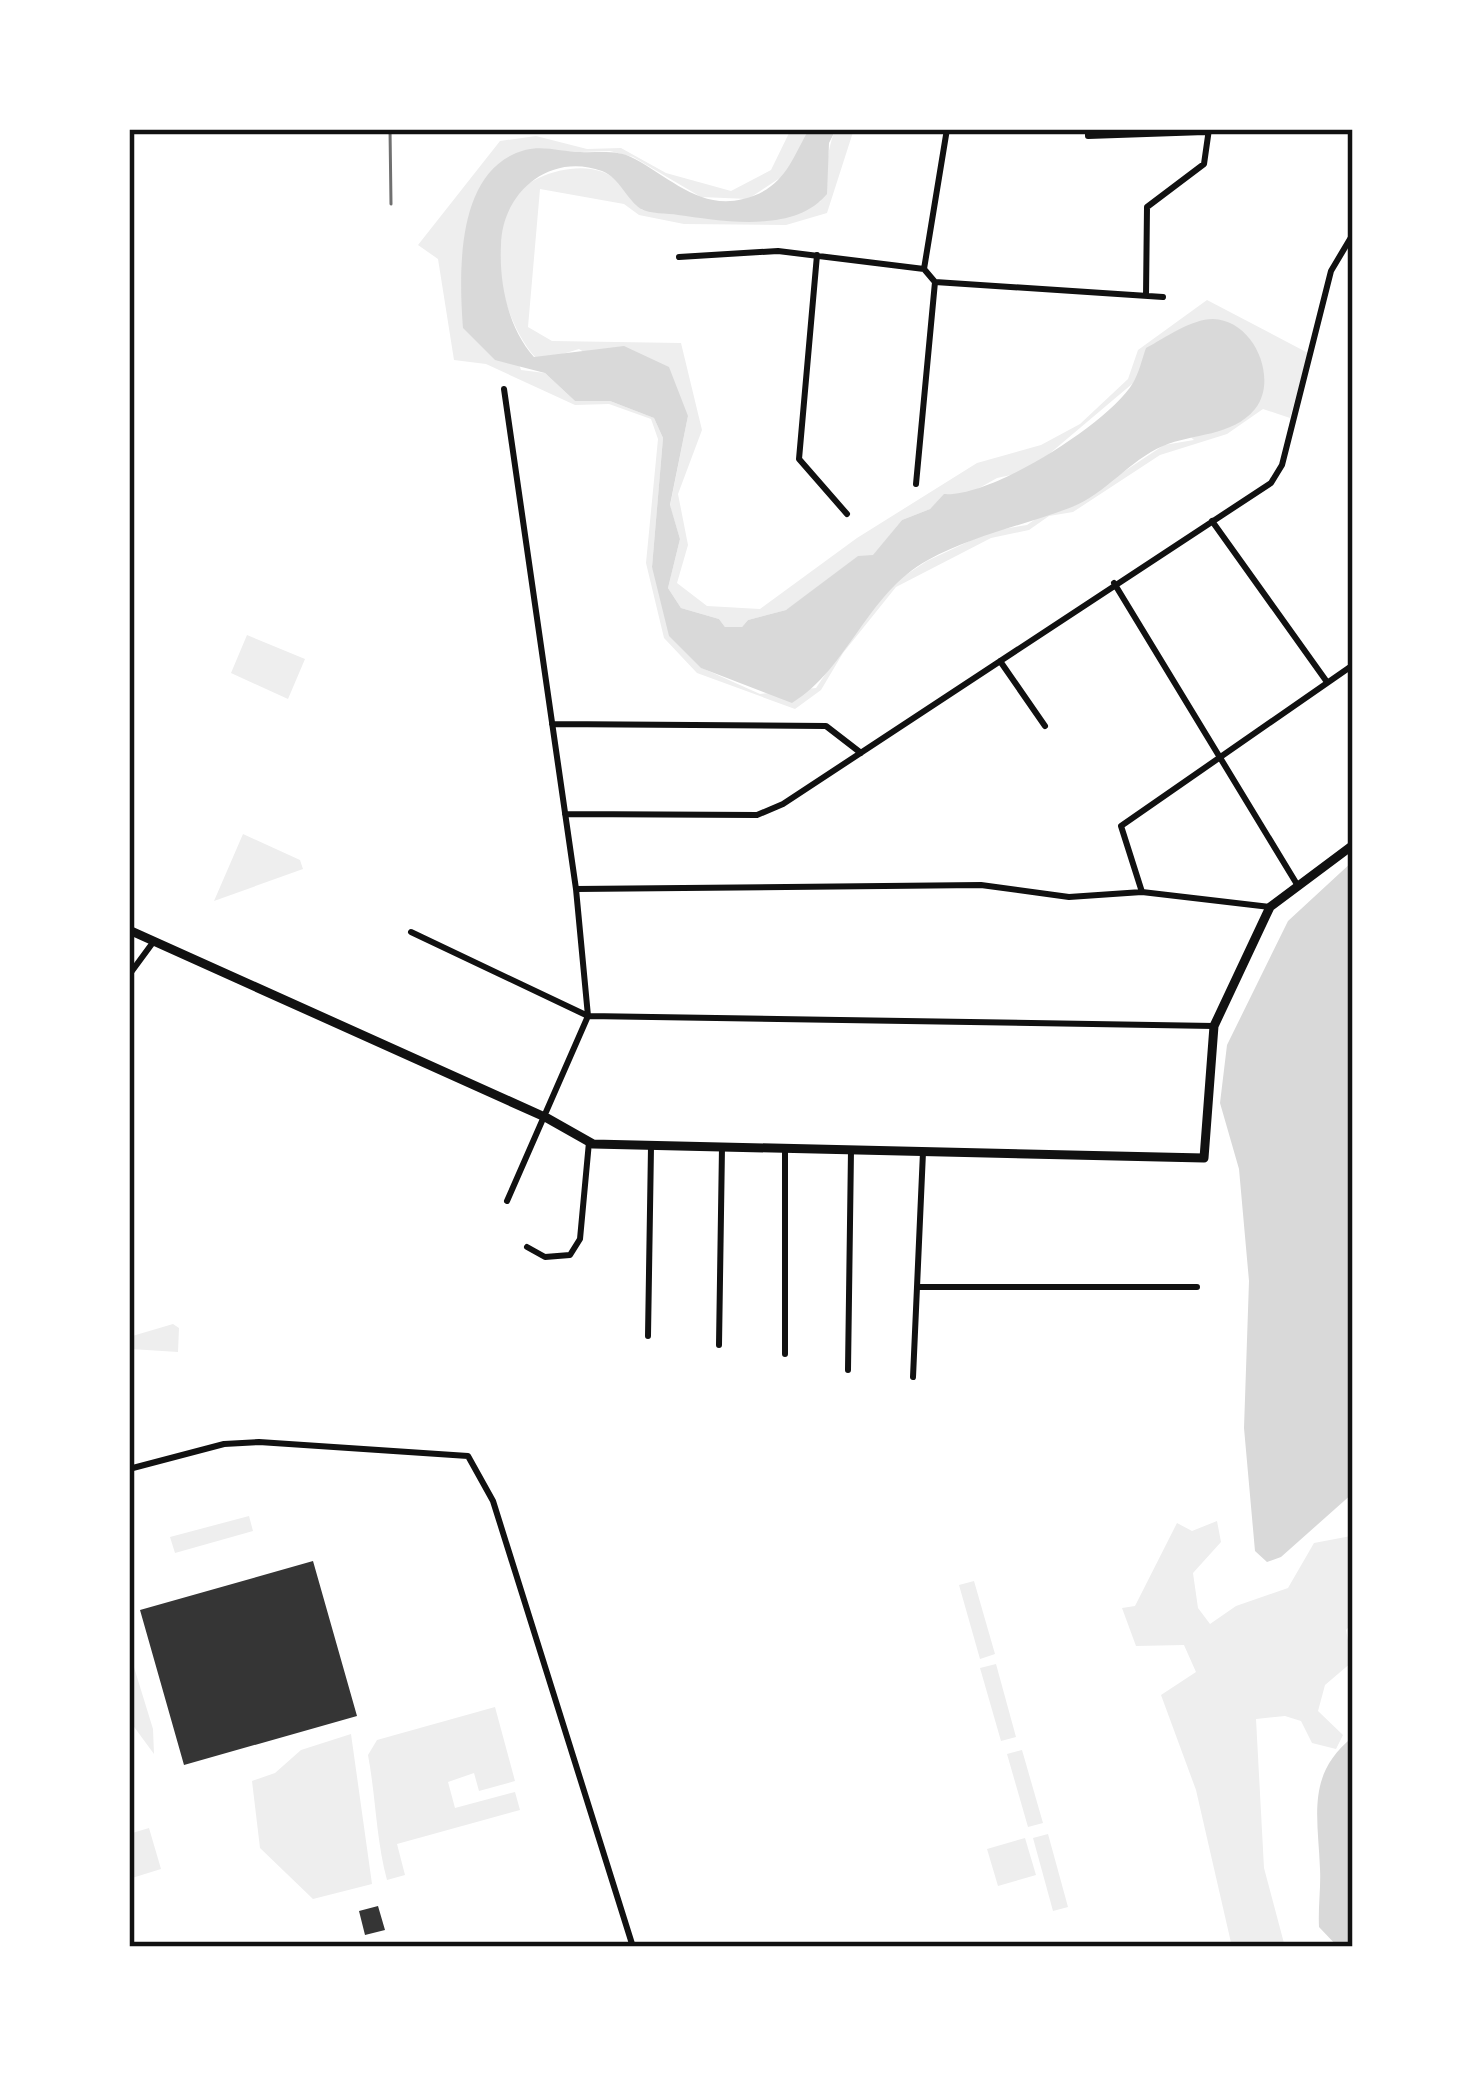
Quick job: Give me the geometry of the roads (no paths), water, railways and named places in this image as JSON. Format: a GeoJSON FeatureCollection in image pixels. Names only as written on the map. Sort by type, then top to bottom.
{"type":"FeatureCollection","features":[{"type":"Feature","properties":{"kind":"street"},"geometry":{"type":"LineString","coordinates":[[924,269],[946,129]]}},
{"type":"Feature","properties":{"kind":"street"},"geometry":{"type":"LineString","coordinates":[[1088,129],[1088,136],[1207,130],[1204,164],[1148,207],[1146,296]]}},
{"type":"Feature","properties":{"kind":"street"},"geometry":{"type":"LineString","coordinates":[[565,814],[757,815],[861,753],[1271,483],[1282,465],[1331,271],[1353,234]]}},
{"type":"Feature","properties":{"kind":"street"},"geometry":{"type":"LineString","coordinates":[[679,256],[778,250],[924,269],[935,282],[916,484]]}},
{"type":"Feature","properties":{"kind":"street"},"geometry":{"type":"LineString","coordinates":[[817,255],[799,459],[847,514]]}},
{"type":"Feature","properties":{"kind":"street"},"geometry":{"type":"LineString","coordinates":[[935,282],[1163,297]]}},
{"type":"Feature","properties":{"kind":"street"},"geometry":{"type":"LineString","coordinates":[[504,389],[576,889],[588,1016],[507,1201]]}},
{"type":"Feature","properties":{"kind":"street"},"geometry":{"type":"LineString","coordinates":[[1211,521],[1328,682]]}},
{"type":"Feature","properties":{"kind":"street"},"geometry":{"type":"LineString","coordinates":[[1114,583],[1298,886]]}},
{"type":"Feature","properties":{"kind":"street"},"geometry":{"type":"LineString","coordinates":[[1000,661],[1045,726]]}},
{"type":"Feature","properties":{"kind":"street"},"geometry":{"type":"LineString","coordinates":[[1142,892],[1121,826],[1353,665]]}},
{"type":"Feature","properties":{"kind":"street"},"geometry":{"type":"LineString","coordinates":[[552,724],[826,726],[861,753]]}},
{"type":"Feature","properties":{"kind":"street"},"geometry":{"type":"LineString","coordinates":[[129,930],[547,1118],[590,1142],[1204,1158],[1214,1026],[1270,908],[1353,845]]}},
{"type":"Feature","properties":{"kind":"street"},"geometry":{"type":"LineString","coordinates":[[576,889],[981,885],[1069,897],[1142,892],[1270,908]]}},
{"type":"Feature","properties":{"kind":"street"},"geometry":{"type":"LineString","coordinates":[[411,932],[588,1016],[1214,1026]]}},
{"type":"Feature","properties":{"kind":"street"},"geometry":{"type":"LineString","coordinates":[[129,975],[154,940]]}},
{"type":"Feature","properties":{"kind":"street"},"geometry":{"type":"LineString","coordinates":[[527,1247],[545,1257],[570,1255],[580,1239],[590,1142]]}},
{"type":"Feature","properties":{"kind":"street"},"geometry":{"type":"LineString","coordinates":[[649,1336],[651,1145]]}},
{"type":"Feature","properties":{"kind":"street"},"geometry":{"type":"LineString","coordinates":[[719,1345],[722,1147]]}},
{"type":"Feature","properties":{"kind":"street"},"geometry":{"type":"LineString","coordinates":[[784,1354],[785,1148]]}},
{"type":"Feature","properties":{"kind":"street"},"geometry":{"type":"LineString","coordinates":[[848,1370],[851,1150]]}},
{"type":"Feature","properties":{"kind":"street"},"geometry":{"type":"LineString","coordinates":[[913,1378],[923,1152]]}},
{"type":"Feature","properties":{"kind":"street"},"geometry":{"type":"LineString","coordinates":[[917,1287],[1197,1287]]}},
{"type":"Feature","properties":{"kind":"street"},"geometry":{"type":"LineString","coordinates":[[129,1469],[224,1444],[259,1442],[468,1456],[493,1501],[633,1947]]}},
{"type":"Feature","properties":{"kind":"railway"},"geometry":{"type":"LineString","coordinates":[[390,129],[391,204]]}}]}
